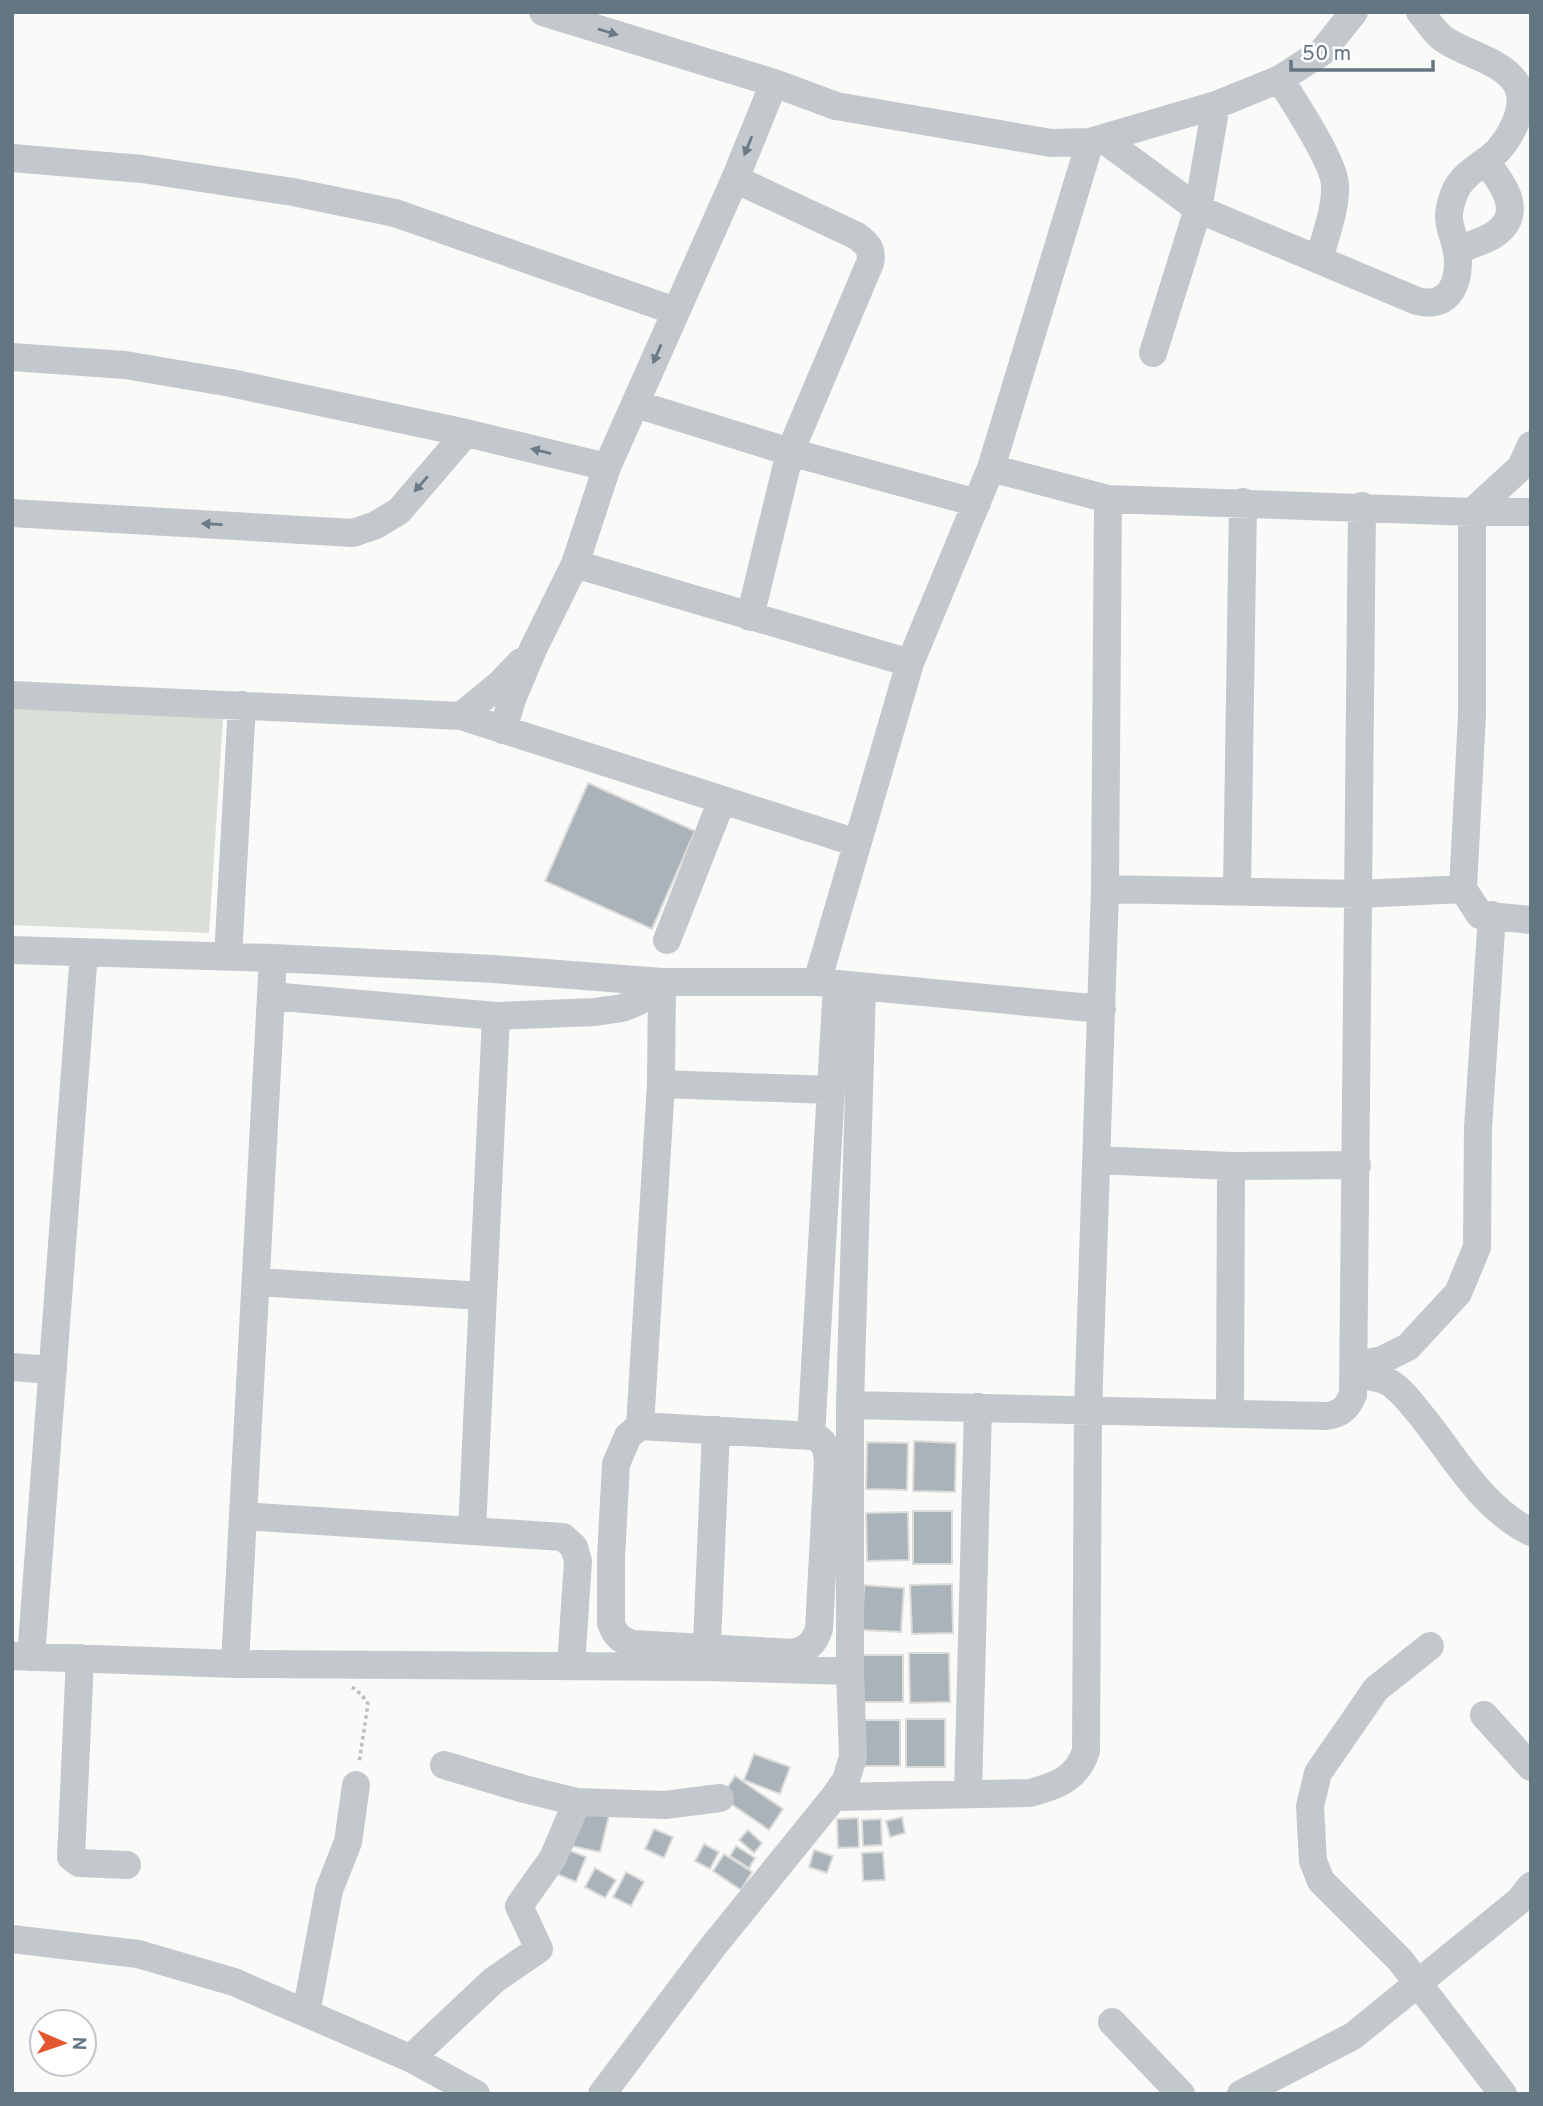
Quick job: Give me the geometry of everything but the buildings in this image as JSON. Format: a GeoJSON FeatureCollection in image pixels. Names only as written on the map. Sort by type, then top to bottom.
{"type":"FeatureCollection","features":[{"type":"Feature","properties":{"kind":"street"},"geometry":{"type":"LineString","coordinates":[[543,12],[774,82],[836,106],[1051,143],[1097,141],[1216,105],[1280,79],[1322,52],[1354,12]]}},
{"type":"Feature","properties":{"kind":"street"},"geometry":{"type":"LineString","coordinates":[[1097,141],[1198,209],[1342,272],[1431,305],[1449,295],[1457,279],[1457,252],[1449,216],[1454,194],[1461,180],[1493,155],[1507,138],[1518,115],[1521,101],[1517,85],[1488,62],[1442,38],[1420,12]]}},
{"type":"Feature","properties":{"kind":"street"},"geometry":{"type":"LineString","coordinates":[[1280,79],[1315,137],[1335,183],[1332,212],[1319,260]]}},
{"type":"Feature","properties":{"kind":"street"},"geometry":{"type":"LineString","coordinates":[[503,730],[512,699],[534,647],[575,564],[607,467],[735,179],[774,82]]}},
{"type":"Feature","properties":{"kind":"street"},"geometry":{"type":"LineString","coordinates":[[1153,353],[1198,209],[1216,105]]}},
{"type":"Feature","properties":{"kind":"street"},"geometry":{"type":"LineString","coordinates":[[811,1436],[830,1090],[839,984],[857,843],[909,663],[991,468],[1097,141]]}},
{"type":"Feature","properties":{"kind":"street"},"geometry":{"type":"LineString","coordinates":[[12,159],[142,169],[293,192],[395,213],[675,311]]}},
{"type":"Feature","properties":{"kind":"street"},"geometry":{"type":"LineString","coordinates":[[1457,252],[1500,230],[1511,207],[1509,194],[1485,161]]}},
{"type":"Feature","properties":{"kind":"street"},"geometry":{"type":"LineString","coordinates":[[735,179],[857,236],[871,250],[870,263],[790,452],[750,617]]}},
{"type":"Feature","properties":{"kind":"street"},"geometry":{"type":"LineString","coordinates":[[12,357],[125,365],[231,383],[466,433],[607,467]]}},
{"type":"Feature","properties":{"kind":"street"},"geometry":{"type":"LineString","coordinates":[[636,404],[790,452],[977,503]]}},
{"type":"Feature","properties":{"kind":"street"},"geometry":{"type":"LineString","coordinates":[[12,513],[353,533],[376,526],[399,511],[466,433]]}},
{"type":"Feature","properties":{"kind":"street"},"geometry":{"type":"LineString","coordinates":[[1528,458],[1472,512],[1472,714],[1463,889],[1480,915],[1531,920]]}},
{"type":"Feature","properties":{"kind":"street"},"geometry":{"type":"LineString","coordinates":[[991,468],[1108,499],[1531,512]]}},
{"type":"Feature","properties":{"kind":"street"},"geometry":{"type":"LineString","coordinates":[[834,1797],[1031,1793],[1058,1785],[1073,1774],[1082,1763],[1086,1751],[1088,1411],[1105,889],[1108,499]]}},
{"type":"Feature","properties":{"kind":"street"},"geometry":{"type":"LineString","coordinates":[[1237,890],[1243,502]]}},
{"type":"Feature","properties":{"kind":"street"},"geometry":{"type":"LineString","coordinates":[[850,1405],[1334,1415],[1349,1406],[1353,1395],[1354,1371],[1357,1166],[1362,506]]}},
{"type":"Feature","properties":{"kind":"street"},"geometry":{"type":"LineString","coordinates":[[575,564],[909,663]]}},
{"type":"Feature","properties":{"kind":"street"},"geometry":{"type":"LineString","coordinates":[[461,716],[501,683],[534,647]]}},
{"type":"Feature","properties":{"kind":"street"},"geometry":{"type":"LineString","coordinates":[[12,695],[461,716],[857,843]]}},
{"type":"Feature","properties":{"kind":"street"},"geometry":{"type":"LineString","coordinates":[[228,957],[242,705]]}},
{"type":"Feature","properties":{"kind":"street"},"geometry":{"type":"LineString","coordinates":[[667,940],[722,800]]}},
{"type":"Feature","properties":{"kind":"street"},"geometry":{"type":"LineString","coordinates":[[1105,889],[1360,894],[1463,889]]}},
{"type":"Feature","properties":{"kind":"street"},"geometry":{"type":"LineString","coordinates":[[1354,1371],[1408,1347],[1458,1293],[1477,1247],[1478,1128],[1492,915]]}},
{"type":"Feature","properties":{"kind":"street"},"geometry":{"type":"LineString","coordinates":[[12,950],[273,958],[493,969],[656,982],[839,984],[1102,1009]]}},
{"type":"Feature","properties":{"kind":"street"},"geometry":{"type":"LineString","coordinates":[[84,953],[54,1370],[22,1657],[235,1664],[572,1666],[794,1653],[808,1648],[819,1629],[828,1462],[823,1443],[818,1437],[811,1436],[640,1426]]}},
{"type":"Feature","properties":{"kind":"street"},"geometry":{"type":"LineString","coordinates":[[235,1664],[273,958]]}},
{"type":"Feature","properties":{"kind":"street"},"geometry":{"type":"LineString","coordinates":[[271,996],[496,1016],[595,1012],[622,1008],[637,1002],[656,982]]}},
{"type":"Feature","properties":{"kind":"street"},"geometry":{"type":"LineString","coordinates":[[656,982],[661,1084],[640,1426],[628,1437],[616,1464],[611,1623],[614,1632],[623,1641],[634,1644],[707,1658],[850,1671]]}},
{"type":"Feature","properties":{"kind":"street"},"geometry":{"type":"LineString","coordinates":[[602,2094],[711,1950],[834,1797],[846,1780],[853,1757],[850,1671],[850,1405],[839,984]]}},
{"type":"Feature","properties":{"kind":"street"},"geometry":{"type":"LineString","coordinates":[[472,1531],[496,1016]]}},
{"type":"Feature","properties":{"kind":"street"},"geometry":{"type":"LineString","coordinates":[[661,1084],[830,1090]]}},
{"type":"Feature","properties":{"kind":"street"},"geometry":{"type":"LineString","coordinates":[[1097,1160],[1231,1166],[1357,1166]]}},
{"type":"Feature","properties":{"kind":"street"},"geometry":{"type":"LineString","coordinates":[[1230,1413],[1231,1166]]}},
{"type":"Feature","properties":{"kind":"street"},"geometry":{"type":"LineString","coordinates":[[256,1282],[483,1296]]}},
{"type":"Feature","properties":{"kind":"street"},"geometry":{"type":"LineString","coordinates":[[12,1367],[54,1370]]}},
{"type":"Feature","properties":{"kind":"street"},"geometry":{"type":"LineString","coordinates":[[1354,1371],[1392,1384],[1410,1402],[1478,1490],[1497,1510],[1531,1532]]}},
{"type":"Feature","properties":{"kind":"street"},"geometry":{"type":"LineString","coordinates":[[968,1794],[978,1407]]}},
{"type":"Feature","properties":{"kind":"street"},"geometry":{"type":"LineString","coordinates":[[707,1658],[716,1430]]}},
{"type":"Feature","properties":{"kind":"street"},"geometry":{"type":"LineString","coordinates":[[244,1516],[563,1537],[574,1547],[578,1562],[572,1666]]}},
{"type":"Feature","properties":{"kind":"street"},"geometry":{"type":"LineString","coordinates":[[1430,1646],[1376,1689],[1318,1773],[1310,1806],[1313,1861],[1321,1881],[1400,1960],[1503,2094]]}},
{"type":"Feature","properties":{"kind":"street"},"geometry":{"type":"LineString","coordinates":[[80,1658],[71,1857],[79,1863],[127,1865]]}},
{"type":"Feature","properties":{"kind":"street"},"geometry":{"type":"LineString","coordinates":[[1484,1715],[1531,1767]]}},
{"type":"Feature","properties":{"kind":"street"},"geometry":{"type":"LineString","coordinates":[[444,1765],[577,1802],[665,1805],[720,1798]]}},
{"type":"Feature","properties":{"kind":"street"},"geometry":{"type":"LineString","coordinates":[[306,2013],[330,1890],[348,1842],[356,1785]]}},
{"type":"Feature","properties":{"kind":"street"},"geometry":{"type":"LineString","coordinates":[[411,2058],[494,1980],[539,1948],[519,1906],[553,1858],[577,1802]]}},
{"type":"Feature","properties":{"kind":"street"},"geometry":{"type":"LineString","coordinates":[[1241,2094],[1353,2036],[1520,1900],[1531,1886]]}},
{"type":"Feature","properties":{"kind":"street"},"geometry":{"type":"LineString","coordinates":[[12,1939],[138,1954],[234,1982],[411,2058],[475,2094]]}},
{"type":"Feature","properties":{"kind":"street"},"geometry":{"type":"LineString","coordinates":[[1112,2022],[1181,2094]]}},
{"type":"Feature","properties":{"kind":"path"},"geometry":{"type":"LineString","coordinates":[[351,1687],[362,1695],[368,1704],[356,1785]]}},
{"type":"Feature","properties":{"kind":"shaded area"},"geometry":{"type":"Polygon","coordinates":[[[12,709],[223,718],[209,933],[12,925],[12,709]]]}}]}
